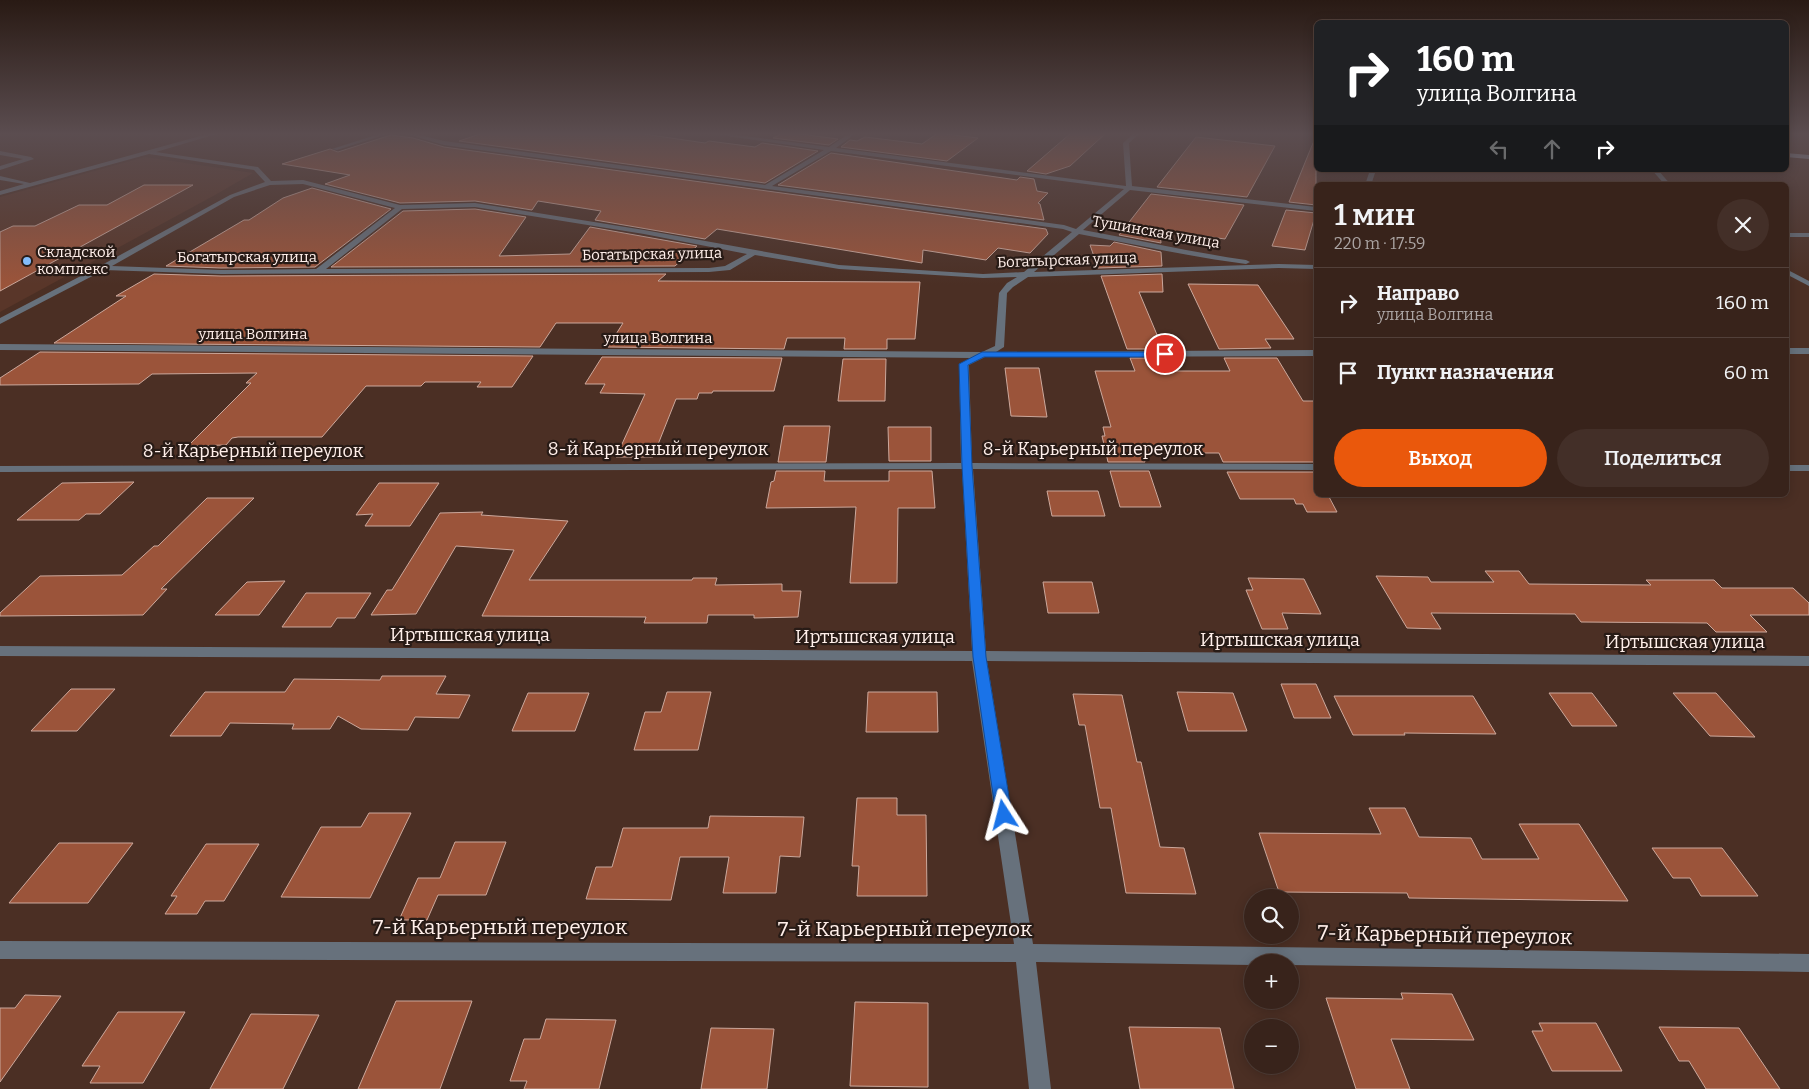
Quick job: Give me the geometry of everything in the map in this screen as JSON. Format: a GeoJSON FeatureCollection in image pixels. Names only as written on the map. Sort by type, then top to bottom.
{"type":"FeatureCollection","features":[{"type":"Feature","properties":{"kind":"street"},"geometry":{"type":"LineString","coordinates":[[0,193],[31,184]]}},
{"type":"Feature","properties":{"kind":"street"},"geometry":{"type":"LineString","coordinates":[[0,321],[103,268],[232,196],[264,184]]}},
{"type":"Feature","properties":{"kind":"street"},"geometry":{"type":"LineString","coordinates":[[311,184],[400,207],[475,205],[644,232],[754,253]]}},
{"type":"Feature","properties":{"kind":"street","name":"Тушинская улица"},"geometry":{"type":"LineString","coordinates":[[752,184],[1064,227],[1076,232],[1171,248],[1201,256],[1279,266]]}},
{"type":"Feature","properties":{"kind":"street"},"geometry":{"type":"LineString","coordinates":[[768,186],[772,184]]}},
{"type":"Feature","properties":{"kind":"street"},"geometry":{"type":"LineString","coordinates":[[1098,184],[1314,210]]}},
{"type":"Feature","properties":{"kind":"street"},"geometry":{"type":"LineString","coordinates":[[1129,184],[1129,188]]}},
{"type":"Feature","properties":{"kind":"street"},"geometry":{"type":"LineString","coordinates":[[1040,1089],[1025,953],[980,657],[967,466],[964,364],[999,347],[1003,293],[1010,285],[1024,276],[1129,188]]}},
{"type":"Feature","properties":{"kind":"street"},"geometry":{"type":"LineString","coordinates":[[319,271],[400,207]]}},
{"type":"Feature","properties":{"kind":"street"},"geometry":{"type":"LineString","coordinates":[[1789,235],[1809,235]]}},
{"type":"Feature","properties":{"kind":"street","name":"Богатырская улица"},"geometry":{"type":"LineString","coordinates":[[103,268],[220,272],[709,270],[727,268],[754,253],[839,267],[983,276],[1279,266],[1314,267]]}},
{"type":"Feature","properties":{"kind":"street"},"geometry":{"type":"LineString","coordinates":[[1789,273],[1809,284]]}},
{"type":"Feature","properties":{"kind":"street","name":"улица Волгина"},"geometry":{"type":"LineString","coordinates":[[0,347],[982,354],[1314,354]]}},
{"type":"Feature","properties":{"kind":"street"},"geometry":{"type":"LineString","coordinates":[[1789,351],[1809,351]]}},
{"type":"Feature","properties":{"kind":"street","name":"8-й Карьерный переулок"},"geometry":{"type":"LineString","coordinates":[[0,469],[967,466],[1314,467]]}},
{"type":"Feature","properties":{"kind":"street"},"geometry":{"type":"LineString","coordinates":[[1789,468],[1809,468]]}},
{"type":"Feature","properties":{"kind":"street","name":"Иртышская улица"},"geometry":{"type":"LineString","coordinates":[[0,651],[1809,661]]}},
{"type":"Feature","properties":{"kind":"street","name":"7-й Карьерный переулок"},"geometry":{"type":"LineString","coordinates":[[0,950],[1025,953],[1809,963]]}},
{"type":"Feature","properties":{"kind":"shaded area"},"geometry":{"type":"Polygon","coordinates":[[[48,184],[234,184],[0,312],[0,197],[48,184]]]}},
{"type":"Feature","properties":{"kind":"building"},"geometry":{"type":"Polygon","coordinates":[[[325,184],[714,184],[1046,229],[1048,234],[1030,253],[998,248],[986,260],[923,250],[922,263],[717,229],[705,239],[595,220],[601,211],[538,201],[532,210],[475,201],[400,203],[325,184]]]}},
{"type":"Feature","properties":{"kind":"building"},"geometry":{"type":"Polygon","coordinates":[[[1035,184],[1037,191],[1048,193],[1038,203],[1040,204],[1044,220],[778,185],[1035,184]]]}},
{"type":"Feature","properties":{"kind":"building"},"geometry":{"type":"Polygon","coordinates":[[[1159,184],[1254,184],[1247,197],[1157,187],[1159,184]]]}},
{"type":"Feature","properties":{"kind":"building"},"geometry":{"type":"Polygon","coordinates":[[[1296,184],[1314,184],[1314,205],[1289,202],[1296,184]]]}},
{"type":"Feature","properties":{"kind":"building","name":"Складской комплекс"},"geometry":{"type":"Polygon","coordinates":[[[144,185],[193,185],[0,291],[0,232],[13,226],[35,226],[79,205],[107,205],[144,185]]]}},
{"type":"Feature","properties":{"kind":"building"},"geometry":{"type":"Polygon","coordinates":[[[312,188],[391,209],[315,267],[221,268],[166,266],[244,220],[249,220],[283,198],[312,188]]]}},
{"type":"Feature","properties":{"kind":"building"},"geometry":{"type":"Polygon","coordinates":[[[1151,194],[1244,205],[1225,239],[1160,230],[1161,243],[1119,235],[1151,194]]]}},
{"type":"Feature","properties":{"kind":"building"},"geometry":{"type":"Polygon","coordinates":[[[475,209],[526,217],[499,256],[570,254],[590,227],[697,246],[675,266],[331,267],[403,211],[475,209]]]}},
{"type":"Feature","properties":{"kind":"building"},"geometry":{"type":"Polygon","coordinates":[[[1286,210],[1314,213],[1314,220],[1305,250],[1272,246],[1286,210]]]}},
{"type":"Feature","properties":{"kind":"building"},"geometry":{"type":"Polygon","coordinates":[[[1114,242],[1161,252],[1162,266],[1098,268],[1090,245],[1110,246],[1114,242]]]}},
{"type":"Feature","properties":{"kind":"building"},"geometry":{"type":"Polygon","coordinates":[[[154,274],[221,276],[666,274],[658,281],[920,282],[915,339],[887,339],[887,349],[844,349],[845,338],[787,338],[784,349],[608,347],[623,323],[556,323],[540,347],[54,343],[126,296],[116,296],[154,274]]]}},
{"type":"Feature","properties":{"kind":"building"},"geometry":{"type":"Polygon","coordinates":[[[1162,274],[1163,292],[1139,292],[1163,349],[1127,349],[1101,276],[1162,274]]]}},
{"type":"Feature","properties":{"kind":"building"},"geometry":{"type":"Polygon","coordinates":[[[1188,284],[1258,285],[1294,339],[1265,339],[1271,348],[1219,349],[1188,284]]]}},
{"type":"Feature","properties":{"kind":"building"},"geometry":{"type":"Polygon","coordinates":[[[40,352],[533,356],[512,387],[477,387],[481,382],[425,382],[421,386],[366,386],[322,437],[238,437],[232,438],[226,445],[188,446],[251,383],[246,383],[257,373],[152,374],[139,384],[0,385],[0,378],[40,352]]]}},
{"type":"Feature","properties":{"kind":"building"},"geometry":{"type":"Polygon","coordinates":[[[602,357],[782,358],[774,391],[713,391],[712,393],[699,393],[697,399],[676,399],[653,457],[616,457],[645,394],[600,393],[605,384],[585,384],[602,357]]]}},
{"type":"Feature","properties":{"kind":"building"},"geometry":{"type":"Polygon","coordinates":[[[1130,358],[1166,358],[1172,371],[1230,371],[1224,358],[1277,358],[1303,401],[1314,401],[1314,462],[1223,462],[1219,453],[1142,453],[1145,462],[1108,462],[1102,436],[1105,436],[1103,427],[1111,427],[1095,371],[1135,371],[1130,358]]]}},
{"type":"Feature","properties":{"kind":"building"},"geometry":{"type":"Polygon","coordinates":[[[843,359],[886,359],[885,401],[838,401],[843,359]]]}},
{"type":"Feature","properties":{"kind":"building"},"geometry":{"type":"Polygon","coordinates":[[[1005,368],[1039,368],[1047,417],[1011,416],[1005,368]]]}},
{"type":"Feature","properties":{"kind":"building"},"geometry":{"type":"Polygon","coordinates":[[[784,426],[830,426],[826,462],[778,462],[784,426]]]}},
{"type":"Feature","properties":{"kind":"building"},"geometry":{"type":"Polygon","coordinates":[[[888,427],[931,427],[931,461],[889,461],[888,427]]]}},
{"type":"Feature","properties":{"kind":"building"},"geometry":{"type":"Polygon","coordinates":[[[776,471],[825,471],[824,481],[889,481],[889,471],[932,471],[935,508],[898,508],[897,583],[850,583],[856,507],[766,508],[771,482],[774,481],[776,471]]]}},
{"type":"Feature","properties":{"kind":"building"},"geometry":{"type":"Polygon","coordinates":[[[1110,471],[1149,471],[1161,507],[1120,507],[1110,471]]]}},
{"type":"Feature","properties":{"kind":"building"},"geometry":{"type":"Polygon","coordinates":[[[1227,472],[1314,472],[1314,497],[1329,497],[1337,512],[1307,512],[1303,504],[1296,504],[1294,499],[1240,499],[1227,472]]]}},
{"type":"Feature","properties":{"kind":"building"},"geometry":{"type":"Polygon","coordinates":[[[134,482],[100,514],[86,514],[79,520],[17,520],[62,483],[134,482]]]}},
{"type":"Feature","properties":{"kind":"building"},"geometry":{"type":"Polygon","coordinates":[[[379,483],[439,483],[410,526],[365,526],[373,514],[356,515],[379,483]]]}},
{"type":"Feature","properties":{"kind":"building"},"geometry":{"type":"Polygon","coordinates":[[[1047,491],[1098,491],[1105,516],[1052,516],[1047,491]]]}},
{"type":"Feature","properties":{"kind":"building"},"geometry":{"type":"Polygon","coordinates":[[[207,498],[254,498],[161,589],[167,589],[143,615],[0,616],[0,613],[40,576],[122,575],[154,546],[158,546],[207,498]]]}},
{"type":"Feature","properties":{"kind":"building"},"geometry":{"type":"Polygon","coordinates":[[[483,512],[481,515],[568,521],[529,580],[692,580],[693,578],[717,578],[715,585],[782,584],[782,591],[801,591],[798,617],[754,618],[754,615],[708,615],[707,623],[644,623],[646,617],[482,616],[514,550],[456,546],[416,614],[371,615],[387,590],[392,590],[440,513],[483,512]]]}},
{"type":"Feature","properties":{"kind":"building"},"geometry":{"type":"Polygon","coordinates":[[[1485,571],[1519,571],[1529,584],[1651,585],[1646,580],[1714,580],[1722,588],[1793,588],[1809,603],[1809,615],[1750,615],[1767,632],[1716,632],[1707,623],[1581,622],[1575,614],[1431,613],[1441,629],[1407,628],[1376,576],[1428,577],[1431,582],[1494,582],[1485,571]]]}},
{"type":"Feature","properties":{"kind":"building"},"geometry":{"type":"Polygon","coordinates":[[[1248,578],[1304,579],[1321,614],[1282,613],[1288,629],[1262,629],[1246,590],[1253,590],[1248,578]]]}},
{"type":"Feature","properties":{"kind":"building"},"geometry":{"type":"Polygon","coordinates":[[[285,581],[259,615],[215,615],[247,582],[285,581]]]}},
{"type":"Feature","properties":{"kind":"building"},"geometry":{"type":"Polygon","coordinates":[[[1043,582],[1092,582],[1099,613],[1048,613],[1043,582]]]}},
{"type":"Feature","properties":{"kind":"building"},"geometry":{"type":"Polygon","coordinates":[[[306,593],[371,593],[355,618],[337,618],[331,627],[282,627],[306,593]]]}},
{"type":"Feature","properties":{"kind":"building"},"geometry":{"type":"Polygon","coordinates":[[[382,676],[446,676],[436,694],[470,695],[459,718],[415,717],[408,730],[361,729],[338,716],[330,729],[292,729],[294,724],[230,723],[221,736],[170,736],[205,692],[285,692],[294,679],[380,680],[382,676]]]}},
{"type":"Feature","properties":{"kind":"building"},"geometry":{"type":"Polygon","coordinates":[[[1281,684],[1316,684],[1331,718],[1294,718],[1281,684]]]}},
{"type":"Feature","properties":{"kind":"building"},"geometry":{"type":"Polygon","coordinates":[[[71,689],[115,689],[77,731],[31,731],[71,689]]]}},
{"type":"Feature","properties":{"kind":"building"},"geometry":{"type":"Polygon","coordinates":[[[667,692],[711,692],[698,750],[634,750],[645,712],[661,712],[667,692]]]}},
{"type":"Feature","properties":{"kind":"building"},"geometry":{"type":"Polygon","coordinates":[[[868,692],[937,692],[938,732],[866,732],[868,692]]]}},
{"type":"Feature","properties":{"kind":"building"},"geometry":{"type":"Polygon","coordinates":[[[1177,692],[1233,693],[1247,731],[1188,731],[1177,692]]]}},
{"type":"Feature","properties":{"kind":"building"},"geometry":{"type":"Polygon","coordinates":[[[528,693],[589,693],[575,731],[512,731],[528,693]]]}},
{"type":"Feature","properties":{"kind":"building"},"geometry":{"type":"Polygon","coordinates":[[[1549,693],[1592,693],[1617,726],[1572,726],[1549,693]]]}},
{"type":"Feature","properties":{"kind":"building"},"geometry":{"type":"Polygon","coordinates":[[[1673,693],[1716,693],[1755,737],[1710,736],[1673,693]]]}},
{"type":"Feature","properties":{"kind":"building"},"geometry":{"type":"Polygon","coordinates":[[[1073,694],[1122,695],[1137,762],[1141,762],[1160,847],[1184,848],[1196,894],[1126,893],[1111,808],[1100,808],[1085,725],[1079,725],[1073,694]]]}},
{"type":"Feature","properties":{"kind":"building"},"geometry":{"type":"Polygon","coordinates":[[[1334,696],[1473,696],[1496,734],[1404,733],[1405,735],[1353,735],[1334,696]]]}},
{"type":"Feature","properties":{"kind":"building"},"geometry":{"type":"Polygon","coordinates":[[[857,798],[897,798],[897,815],[926,815],[927,896],[857,896],[859,866],[852,866],[857,798]]]}},
{"type":"Feature","properties":{"kind":"building"},"geometry":{"type":"Polygon","coordinates":[[[1369,808],[1405,808],[1419,837],[1471,838],[1482,859],[1539,859],[1519,824],[1579,824],[1628,901],[1409,898],[1407,893],[1299,892],[1299,889],[1278,889],[1259,833],[1381,834],[1369,808]]]}},
{"type":"Feature","properties":{"kind":"building"},"geometry":{"type":"Polygon","coordinates":[[[369,813],[411,813],[370,898],[281,897],[321,827],[361,827],[369,813]]]}},
{"type":"Feature","properties":{"kind":"building"},"geometry":{"type":"Polygon","coordinates":[[[710,816],[804,817],[800,857],[780,856],[776,893],[723,893],[729,857],[680,857],[671,900],[586,899],[596,867],[612,867],[623,828],[708,828],[710,816]]]}},
{"type":"Feature","properties":{"kind":"building"},"geometry":{"type":"Polygon","coordinates":[[[455,842],[506,842],[486,895],[438,895],[427,920],[399,920],[418,878],[440,878],[455,842]]]}},
{"type":"Feature","properties":{"kind":"building"},"geometry":{"type":"Polygon","coordinates":[[[59,843],[133,843],[88,903],[9,903],[59,843]]]}},
{"type":"Feature","properties":{"kind":"building"},"geometry":{"type":"Polygon","coordinates":[[[206,844],[259,844],[224,901],[205,901],[197,914],[165,914],[177,896],[171,896],[206,844]]]}},
{"type":"Feature","properties":{"kind":"building"},"geometry":{"type":"Polygon","coordinates":[[[1652,848],[1722,848],[1758,896],[1701,896],[1690,878],[1673,878],[1652,848]]]}},
{"type":"Feature","properties":{"kind":"building"},"geometry":{"type":"Polygon","coordinates":[[[1401,993],[1452,994],[1474,1040],[1391,1039],[1410,1089],[1356,1089],[1326,998],[1403,999],[1401,993]]]}},
{"type":"Feature","properties":{"kind":"building"},"geometry":{"type":"Polygon","coordinates":[[[25,995],[61,996],[0,1082],[0,1008],[15,1008],[25,995]]]}},
{"type":"Feature","properties":{"kind":"building"},"geometry":{"type":"Polygon","coordinates":[[[396,1001],[472,1001],[440,1089],[358,1089],[396,1001]]]}},
{"type":"Feature","properties":{"kind":"building"},"geometry":{"type":"Polygon","coordinates":[[[855,1002],[928,1003],[928,1087],[850,1086],[855,1002]]]}},
{"type":"Feature","properties":{"kind":"building"},"geometry":{"type":"Polygon","coordinates":[[[118,1012],[185,1012],[143,1083],[90,1083],[100,1066],[82,1066],[118,1012]]]}},
{"type":"Feature","properties":{"kind":"building"},"geometry":{"type":"Polygon","coordinates":[[[251,1014],[319,1015],[283,1089],[210,1089],[251,1014]]]}},
{"type":"Feature","properties":{"kind":"building"},"geometry":{"type":"Polygon","coordinates":[[[546,1019],[616,1020],[599,1089],[524,1089],[527,1081],[510,1081],[524,1039],[540,1039],[546,1019]]]}},
{"type":"Feature","properties":{"kind":"building"},"geometry":{"type":"Polygon","coordinates":[[[1539,1023],[1596,1023],[1622,1071],[1552,1071],[1532,1031],[1543,1031],[1539,1023]]]}},
{"type":"Feature","properties":{"kind":"building"},"geometry":{"type":"Polygon","coordinates":[[[1129,1027],[1220,1028],[1234,1089],[1140,1089],[1129,1027]]]}},
{"type":"Feature","properties":{"kind":"building"},"geometry":{"type":"Polygon","coordinates":[[[1659,1027],[1739,1028],[1780,1089],[1706,1089],[1689,1061],[1679,1061],[1659,1027]]]}},
{"type":"Feature","properties":{"kind":"building"},"geometry":{"type":"Polygon","coordinates":[[[711,1028],[774,1029],[767,1089],[701,1089],[711,1028]]]}},
{"type":"Feature","properties":{"kind":"place","name":"Складской комплекс"},"geometry":{"type":"Point","coordinates":[27,261]}},
{"type":"Feature","properties":{"kind":"route"},"geometry":{"type":"LineString","coordinates":[[1004,815],[980,657],[967,466],[964,364],[982,354],[1165,354]]}}]}
